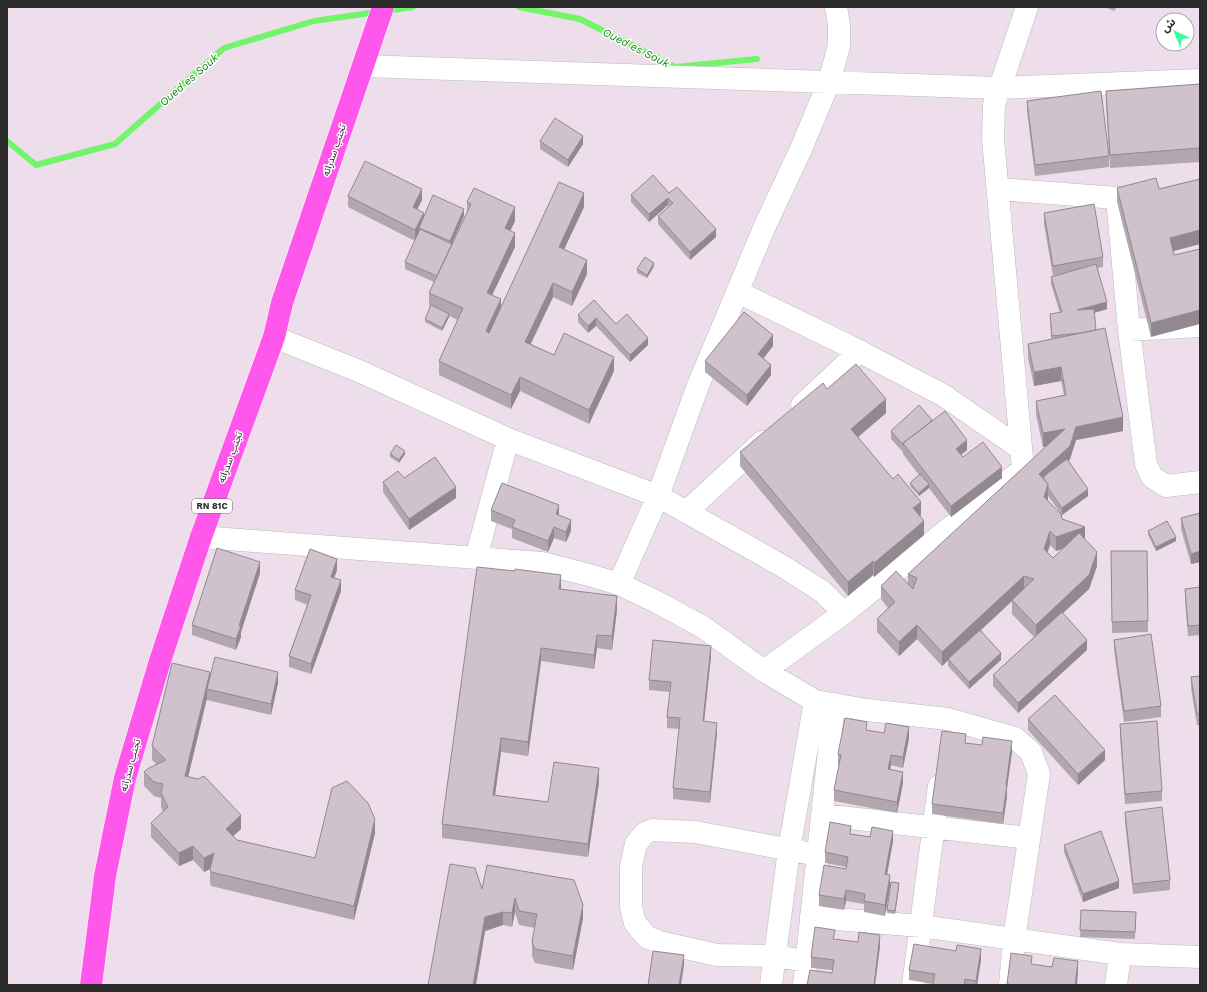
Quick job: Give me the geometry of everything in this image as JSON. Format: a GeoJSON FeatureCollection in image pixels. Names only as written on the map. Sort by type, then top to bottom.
{"type":"FeatureCollection","features":[{"type":"Feature","properties":{"kind":"highway","name":"تجنب سدراته"},"geometry":{"type":"LineString","coordinates":[[91,985],[105,876],[125,778],[160,661],[200,537],[274,336],[282,303],[383,7]]}},
{"type":"Feature","properties":{"kind":"street"},"geometry":{"type":"LineString","coordinates":[[619,584],[658,496],[697,388],[764,228],[801,149],[829,82],[839,46],[839,25],[836,7]]}},
{"type":"Feature","properties":{"kind":"street"},"geometry":{"type":"LineString","coordinates":[[764,671],[844,613],[1023,468],[993,139],[994,105],[1027,7]]}},
{"type":"Feature","properties":{"kind":"street"},"geometry":{"type":"LineString","coordinates":[[363,66],[1000,88],[1200,80]]}},
{"type":"Feature","properties":{"kind":"street"},"geometry":{"type":"LineString","coordinates":[[998,190],[1117,198],[1155,195]]}},
{"type":"Feature","properties":{"kind":"street"},"geometry":{"type":"LineString","coordinates":[[1117,198],[1129,330],[1146,464],[1152,477],[1166,486],[1200,482]]}},
{"type":"Feature","properties":{"kind":"street"},"geometry":{"type":"LineString","coordinates":[[738,292],[860,351],[943,395],[1021,449]]}},
{"type":"Feature","properties":{"kind":"street"},"geometry":{"type":"LineString","coordinates":[[1129,330],[1200,326]]}},
{"type":"Feature","properties":{"kind":"street"},"geometry":{"type":"LineString","coordinates":[[274,336],[359,371],[508,439],[658,496],[784,567],[823,592],[844,613]]}},
{"type":"Feature","properties":{"kind":"street"},"geometry":{"type":"LineString","coordinates":[[686,512],[860,351]]}},
{"type":"Feature","properties":{"kind":"street"},"geometry":{"type":"LineString","coordinates":[[476,558],[508,439]]}},
{"type":"Feature","properties":{"kind":"street"},"geometry":{"type":"LineString","coordinates":[[200,537],[542,563],[619,584],[657,602],[702,627],[764,671],[824,703],[867,710],[947,727],[1015,738],[1031,752],[1039,774],[1014,940],[1010,985]]}},
{"type":"Feature","properties":{"kind":"street"},"geometry":{"type":"LineString","coordinates":[[804,985],[822,815],[824,703]]}},
{"type":"Feature","properties":{"kind":"street"},"geometry":{"type":"LineString","coordinates":[[771,985],[789,850],[811,720],[824,703]]}},
{"type":"Feature","properties":{"kind":"street"},"geometry":{"type":"LineString","coordinates":[[913,985],[942,766]]}},
{"type":"Feature","properties":{"kind":"street"},"geometry":{"type":"LineString","coordinates":[[822,815],[1029,838]]}},
{"type":"Feature","properties":{"kind":"street"},"geometry":{"type":"LineString","coordinates":[[806,961],[775,956],[717,955],[659,942],[647,937],[635,923],[631,907],[631,866],[636,844],[645,833],[652,830],[695,832],[818,855]]}},
{"type":"Feature","properties":{"kind":"street"},"geometry":{"type":"LineString","coordinates":[[811,917],[921,926],[1120,954],[1200,957]]}},
{"type":"Feature","properties":{"kind":"street"},"geometry":{"type":"LineString","coordinates":[[1116,985],[1120,954]]}},
{"type":"Feature","properties":{"kind":"building"},"geometry":{"type":"Polygon","coordinates":[[[1200,84],[1200,148],[1110,155],[1106,91],[1200,84]]]}},
{"type":"Feature","properties":{"kind":"building"},"geometry":{"type":"Polygon","coordinates":[[[1101,91],[1109,156],[1035,165],[1027,101],[1101,91]]]}},
{"type":"Feature","properties":{"kind":"building"},"geometry":{"type":"Polygon","coordinates":[[[555,118],[583,136],[568,160],[540,141],[555,118]]]}},
{"type":"Feature","properties":{"kind":"building"},"geometry":{"type":"Polygon","coordinates":[[[365,161],[422,189],[413,207],[424,213],[415,230],[348,196],[365,161]]]}},
{"type":"Feature","properties":{"kind":"building"},"geometry":{"type":"Polygon","coordinates":[[[653,175],[669,193],[677,187],[716,229],[690,252],[658,216],[673,203],[668,198],[649,214],[631,195],[653,175]]]}},
{"type":"Feature","properties":{"kind":"building"},"geometry":{"type":"Polygon","coordinates":[[[1156,178],[1159,189],[1200,179],[1200,230],[1170,238],[1174,255],[1200,249],[1200,310],[1151,323],[1117,188],[1156,178]]]}},
{"type":"Feature","properties":{"kind":"building"},"geometry":{"type":"Polygon","coordinates":[[[559,182],[584,193],[559,247],[587,260],[572,292],[553,283],[525,342],[554,355],[564,333],[614,357],[589,410],[520,377],[511,395],[439,361],[463,308],[429,293],[471,204],[467,202],[474,188],[515,207],[505,228],[515,233],[487,293],[501,299],[486,331],[489,333],[559,182]]]}},
{"type":"Feature","properties":{"kind":"building"},"geometry":{"type":"Polygon","coordinates":[[[433,195],[464,209],[450,241],[419,228],[433,195]]]}},
{"type":"Feature","properties":{"kind":"building"},"geometry":{"type":"Polygon","coordinates":[[[1094,204],[1103,257],[1053,266],[1044,213],[1094,204]]]}},
{"type":"Feature","properties":{"kind":"building"},"geometry":{"type":"Polygon","coordinates":[[[420,229],[452,244],[437,276],[405,262],[420,229]]]}},
{"type":"Feature","properties":{"kind":"building"},"geometry":{"type":"Polygon","coordinates":[[[645,257],[654,263],[647,275],[637,269],[645,257]]]}},
{"type":"Feature","properties":{"kind":"building"},"geometry":{"type":"Polygon","coordinates":[[[1096,264],[1107,302],[1077,310],[1094,309],[1096,330],[1052,336],[1050,314],[1062,312],[1051,277],[1096,264]]]}},
{"type":"Feature","properties":{"kind":"building"},"geometry":{"type":"Polygon","coordinates":[[[594,300],[616,324],[627,314],[648,338],[630,355],[596,318],[588,326],[578,315],[594,300]]]}},
{"type":"Feature","properties":{"kind":"building"},"geometry":{"type":"Polygon","coordinates":[[[431,305],[449,314],[442,328],[425,319],[431,305]]]}},
{"type":"Feature","properties":{"kind":"building"},"geometry":{"type":"Polygon","coordinates":[[[744,312],[773,335],[758,354],[771,365],[747,395],[705,361],[744,312]]]}},
{"type":"Feature","properties":{"kind":"building"},"geometry":{"type":"Polygon","coordinates":[[[1105,328],[1123,417],[1076,427],[1070,446],[1039,474],[1048,484],[1044,497],[1061,514],[1062,519],[1085,527],[1056,537],[1050,531],[1044,549],[1053,558],[1079,533],[1097,552],[1089,575],[1036,625],[1012,600],[1034,579],[1024,576],[942,652],[917,625],[899,642],[877,619],[895,602],[881,586],[896,571],[913,589],[917,578],[908,574],[1065,429],[1043,433],[1036,401],[1066,395],[1061,367],[1034,372],[1028,344],[1105,328]]]}},
{"type":"Feature","properties":{"kind":"building"},"geometry":{"type":"Polygon","coordinates":[[[856,364],[886,399],[851,429],[893,479],[898,474],[921,502],[913,508],[924,521],[874,563],[873,561],[848,582],[740,452],[823,383],[827,389],[856,364]]]}},
{"type":"Feature","properties":{"kind":"building"},"geometry":{"type":"Polygon","coordinates":[[[919,405],[932,420],[903,443],[903,445],[891,431],[919,405]]]}},
{"type":"Feature","properties":{"kind":"building"},"geometry":{"type":"Polygon","coordinates":[[[945,411],[967,440],[956,449],[963,457],[983,442],[1002,467],[951,506],[903,443],[945,411]]]}},
{"type":"Feature","properties":{"kind":"building"},"geometry":{"type":"Polygon","coordinates":[[[396,445],[405,451],[399,460],[390,454],[396,445]]]}},
{"type":"Feature","properties":{"kind":"building"},"geometry":{"type":"Polygon","coordinates":[[[435,457],[456,487],[409,519],[383,482],[398,471],[404,478],[435,457]]]}},
{"type":"Feature","properties":{"kind":"building"},"geometry":{"type":"Polygon","coordinates":[[[1067,459],[1088,489],[1062,508],[1043,478],[1067,459]]]}},
{"type":"Feature","properties":{"kind":"building"},"geometry":{"type":"Polygon","coordinates":[[[920,474],[929,484],[919,493],[910,483],[920,474]]]}},
{"type":"Feature","properties":{"kind":"building"},"geometry":{"type":"Polygon","coordinates":[[[502,483],[559,505],[556,514],[571,520],[566,532],[554,527],[548,541],[512,527],[515,520],[491,510],[502,483]]]}},
{"type":"Feature","properties":{"kind":"building"},"geometry":{"type":"Polygon","coordinates":[[[1200,513],[1200,551],[1191,554],[1181,518],[1200,513]]]}},
{"type":"Feature","properties":{"kind":"building"},"geometry":{"type":"Polygon","coordinates":[[[1167,521],[1176,537],[1156,547],[1148,531],[1167,521]]]}},
{"type":"Feature","properties":{"kind":"building"},"geometry":{"type":"Polygon","coordinates":[[[217,548],[260,562],[236,639],[192,625],[217,548]]]}},
{"type":"Feature","properties":{"kind":"building"},"geometry":{"type":"Polygon","coordinates":[[[310,549],[337,559],[331,577],[341,580],[311,664],[289,656],[311,595],[295,590],[310,549]]]}},
{"type":"Feature","properties":{"kind":"building"},"geometry":{"type":"Polygon","coordinates":[[[1111,551],[1147,551],[1148,621],[1112,622],[1111,551]]]}},
{"type":"Feature","properties":{"kind":"building"},"geometry":{"type":"Polygon","coordinates":[[[477,567],[515,571],[515,569],[561,575],[559,589],[617,596],[612,636],[597,635],[594,655],[541,648],[528,742],[501,738],[493,795],[548,802],[554,762],[599,768],[588,844],[442,824],[477,567]]]}},
{"type":"Feature","properties":{"kind":"building"},"geometry":{"type":"Polygon","coordinates":[[[1200,587],[1200,625],[1188,626],[1185,589],[1200,587]]]}},
{"type":"Feature","properties":{"kind":"building"},"geometry":{"type":"Polygon","coordinates":[[[1062,612],[1087,640],[1018,703],[993,675],[1062,612]]]}},
{"type":"Feature","properties":{"kind":"building"},"geometry":{"type":"Polygon","coordinates":[[[980,630],[1001,653],[969,682],[948,659],[980,630]]]}},
{"type":"Feature","properties":{"kind":"building"},"geometry":{"type":"Polygon","coordinates":[[[1151,634],[1161,706],[1124,711],[1114,640],[1151,634]]]}},
{"type":"Feature","properties":{"kind":"building"},"geometry":{"type":"Polygon","coordinates":[[[653,640],[711,646],[703,721],[717,723],[710,792],[673,788],[680,718],[667,717],[671,682],[649,680],[653,640]]]}},
{"type":"Feature","properties":{"kind":"building"},"geometry":{"type":"Polygon","coordinates":[[[215,657],[278,672],[271,704],[207,689],[215,657]]]}},
{"type":"Feature","properties":{"kind":"building"},"geometry":{"type":"Polygon","coordinates":[[[172,663],[210,672],[185,776],[198,779],[204,776],[241,815],[226,829],[237,840],[315,858],[332,788],[347,781],[368,803],[375,819],[354,906],[211,872],[210,869],[214,853],[204,858],[193,846],[179,853],[151,823],[168,807],[161,793],[163,784],[154,782],[144,772],[166,760],[152,746],[172,663]]]}},
{"type":"Feature","properties":{"kind":"building"},"geometry":{"type":"Polygon","coordinates":[[[1200,676],[1200,714],[1197,714],[1191,677],[1200,676]]]}},
{"type":"Feature","properties":{"kind":"building"},"geometry":{"type":"Polygon","coordinates":[[[1055,695],[1105,750],[1078,774],[1028,719],[1055,695]]]}},
{"type":"Feature","properties":{"kind":"building"},"geometry":{"type":"Polygon","coordinates":[[[845,718],[867,722],[866,730],[884,733],[886,723],[909,727],[903,757],[891,755],[888,769],[903,772],[897,802],[834,790],[841,755],[838,754],[845,718]]]}},
{"type":"Feature","properties":{"kind":"building"},"geometry":{"type":"Polygon","coordinates":[[[1157,721],[1162,791],[1125,794],[1120,724],[1157,721]]]}},
{"type":"Feature","properties":{"kind":"building"},"geometry":{"type":"Polygon","coordinates":[[[942,731],[966,734],[965,743],[982,745],[983,737],[1012,741],[1003,813],[932,804],[942,731]]]}},
{"type":"Feature","properties":{"kind":"building"},"geometry":{"type":"Polygon","coordinates":[[[1162,807],[1170,880],[1133,884],[1125,812],[1162,807]]]}},
{"type":"Feature","properties":{"kind":"building"},"geometry":{"type":"Polygon","coordinates":[[[830,822],[851,826],[850,834],[870,837],[872,827],[893,831],[885,874],[890,875],[885,905],[864,901],[865,894],[846,890],[844,899],[819,895],[824,865],[846,869],[848,857],[825,852],[830,822]]]}},
{"type":"Feature","properties":{"kind":"building"},"geometry":{"type":"Polygon","coordinates":[[[1101,831],[1119,881],[1083,894],[1064,845],[1101,831]]]}},
{"type":"Feature","properties":{"kind":"building"},"geometry":{"type":"Polygon","coordinates":[[[450,864],[475,868],[482,889],[487,865],[574,880],[583,905],[573,956],[535,949],[532,942],[537,914],[519,911],[515,898],[512,913],[503,912],[485,917],[473,985],[428,985],[450,864]]]}},
{"type":"Feature","properties":{"kind":"building"},"geometry":{"type":"Polygon","coordinates":[[[891,882],[899,883],[895,911],[887,910],[891,882]]]}},
{"type":"Feature","properties":{"kind":"building"},"geometry":{"type":"Polygon","coordinates":[[[1081,910],[1136,912],[1135,932],[1080,930],[1081,910]]]}},
{"type":"Feature","properties":{"kind":"building"},"geometry":{"type":"Polygon","coordinates":[[[815,927],[835,930],[833,939],[858,942],[859,932],[880,935],[874,985],[807,985],[810,970],[832,973],[834,960],[811,957],[815,927]]]}},
{"type":"Feature","properties":{"kind":"building"},"geometry":{"type":"Polygon","coordinates":[[[914,944],[956,951],[957,945],[981,949],[976,981],[965,979],[964,985],[937,985],[933,984],[935,974],[909,970],[914,944]]]}},
{"type":"Feature","properties":{"kind":"building"},"geometry":{"type":"Polygon","coordinates":[[[653,951],[684,955],[679,985],[648,985],[653,951]]]}},
{"type":"Feature","properties":{"kind":"building"},"geometry":{"type":"Polygon","coordinates":[[[1011,953],[1032,956],[1031,964],[1052,967],[1054,958],[1078,961],[1075,985],[1007,984],[1011,953]]]}},
{"type":"Feature","properties":{"kind":"waterway","name":"Oued es Souk"},"geometry":{"type":"LineString","coordinates":[[386,11],[413,7]]}},
{"type":"Feature","properties":{"kind":"waterway","name":"Oued es Souk"},"geometry":{"type":"LineString","coordinates":[[519,7],[580,19],[675,67],[757,59]]}},
{"type":"Feature","properties":{"kind":"waterway","name":"Oued es Souk"},"geometry":{"type":"LineString","coordinates":[[7,141],[36,165],[115,144],[224,48],[314,21],[377,12]]}}]}
